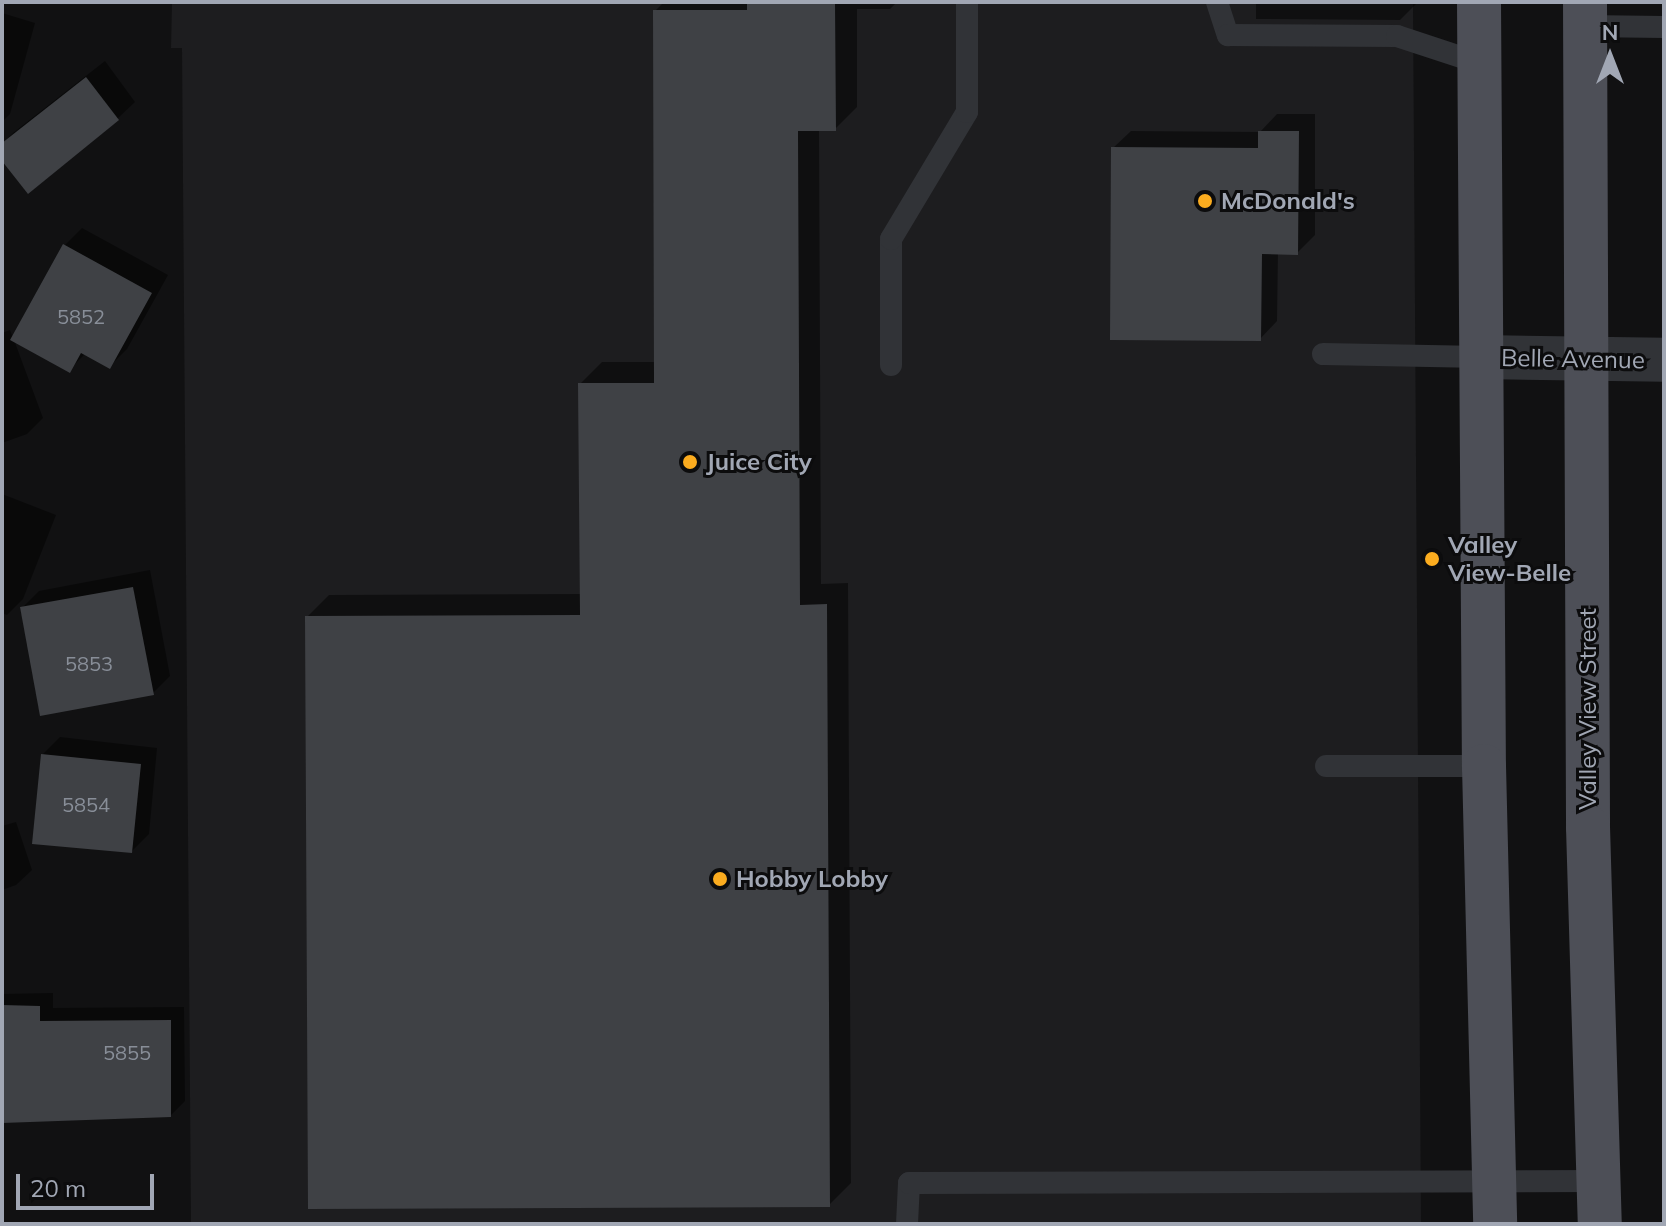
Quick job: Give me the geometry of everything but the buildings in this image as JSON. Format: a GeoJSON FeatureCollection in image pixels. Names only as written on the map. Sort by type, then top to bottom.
{"type":"FeatureCollection","features":[{"type":"Feature","properties":{"kind":"main road"},"geometry":{"type":"LineString","coordinates":[[1479,2],[1484,766],[1495,1203]]}},
{"type":"Feature","properties":{"kind":"main road","name":"Valley View Street"},"geometry":{"type":"LineString","coordinates":[[1585,14],[1588,827],[1600,1224]]}},
{"type":"Feature","properties":{"kind":"street","name":"Belle Avenue"},"geometry":{"type":"LineString","coordinates":[[1482,357],[1587,362],[1664,360]]}},
{"type":"Feature","properties":{"kind":"lane"},"geometry":{"type":"LineString","coordinates":[[891,365],[891,239],[967,112],[967,2]]}},
{"type":"Feature","properties":{"kind":"lane"},"geometry":{"type":"LineString","coordinates":[[1217,2],[1228,35],[1397,36],[1479,63]]}},
{"type":"Feature","properties":{"kind":"lane"},"geometry":{"type":"LineString","coordinates":[[1585,14],[1664,27]]}},
{"type":"Feature","properties":{"kind":"lane"},"geometry":{"type":"LineString","coordinates":[[1323,354],[1482,357]]}},
{"type":"Feature","properties":{"kind":"lane"},"geometry":{"type":"LineString","coordinates":[[1326,766],[1484,766]]}},
{"type":"Feature","properties":{"kind":"lane"},"geometry":{"type":"LineString","coordinates":[[907,1224],[909,1183],[1495,1203],[1600,1181]]}},
{"type":"Feature","properties":{"kind":"shaded area"},"geometry":{"type":"Polygon","coordinates":[[[172,2],[1413,2],[1421,1224],[191,1224],[182,48],[171,48],[172,2]]]}},
{"type":"Feature","properties":{"kind":"place","name":"McDonald's"},"geometry":{"type":"Point","coordinates":[1205,201]}},
{"type":"Feature","properties":{"kind":"place","name":"Juice City"},"geometry":{"type":"Point","coordinates":[690,462]}},
{"type":"Feature","properties":{"kind":"place","name":"Valley View-Belle"},"geometry":{"type":"Point","coordinates":[1432,559]}},
{"type":"Feature","properties":{"kind":"place","name":"Hobby Lobby"},"geometry":{"type":"Point","coordinates":[720,879]}}]}
